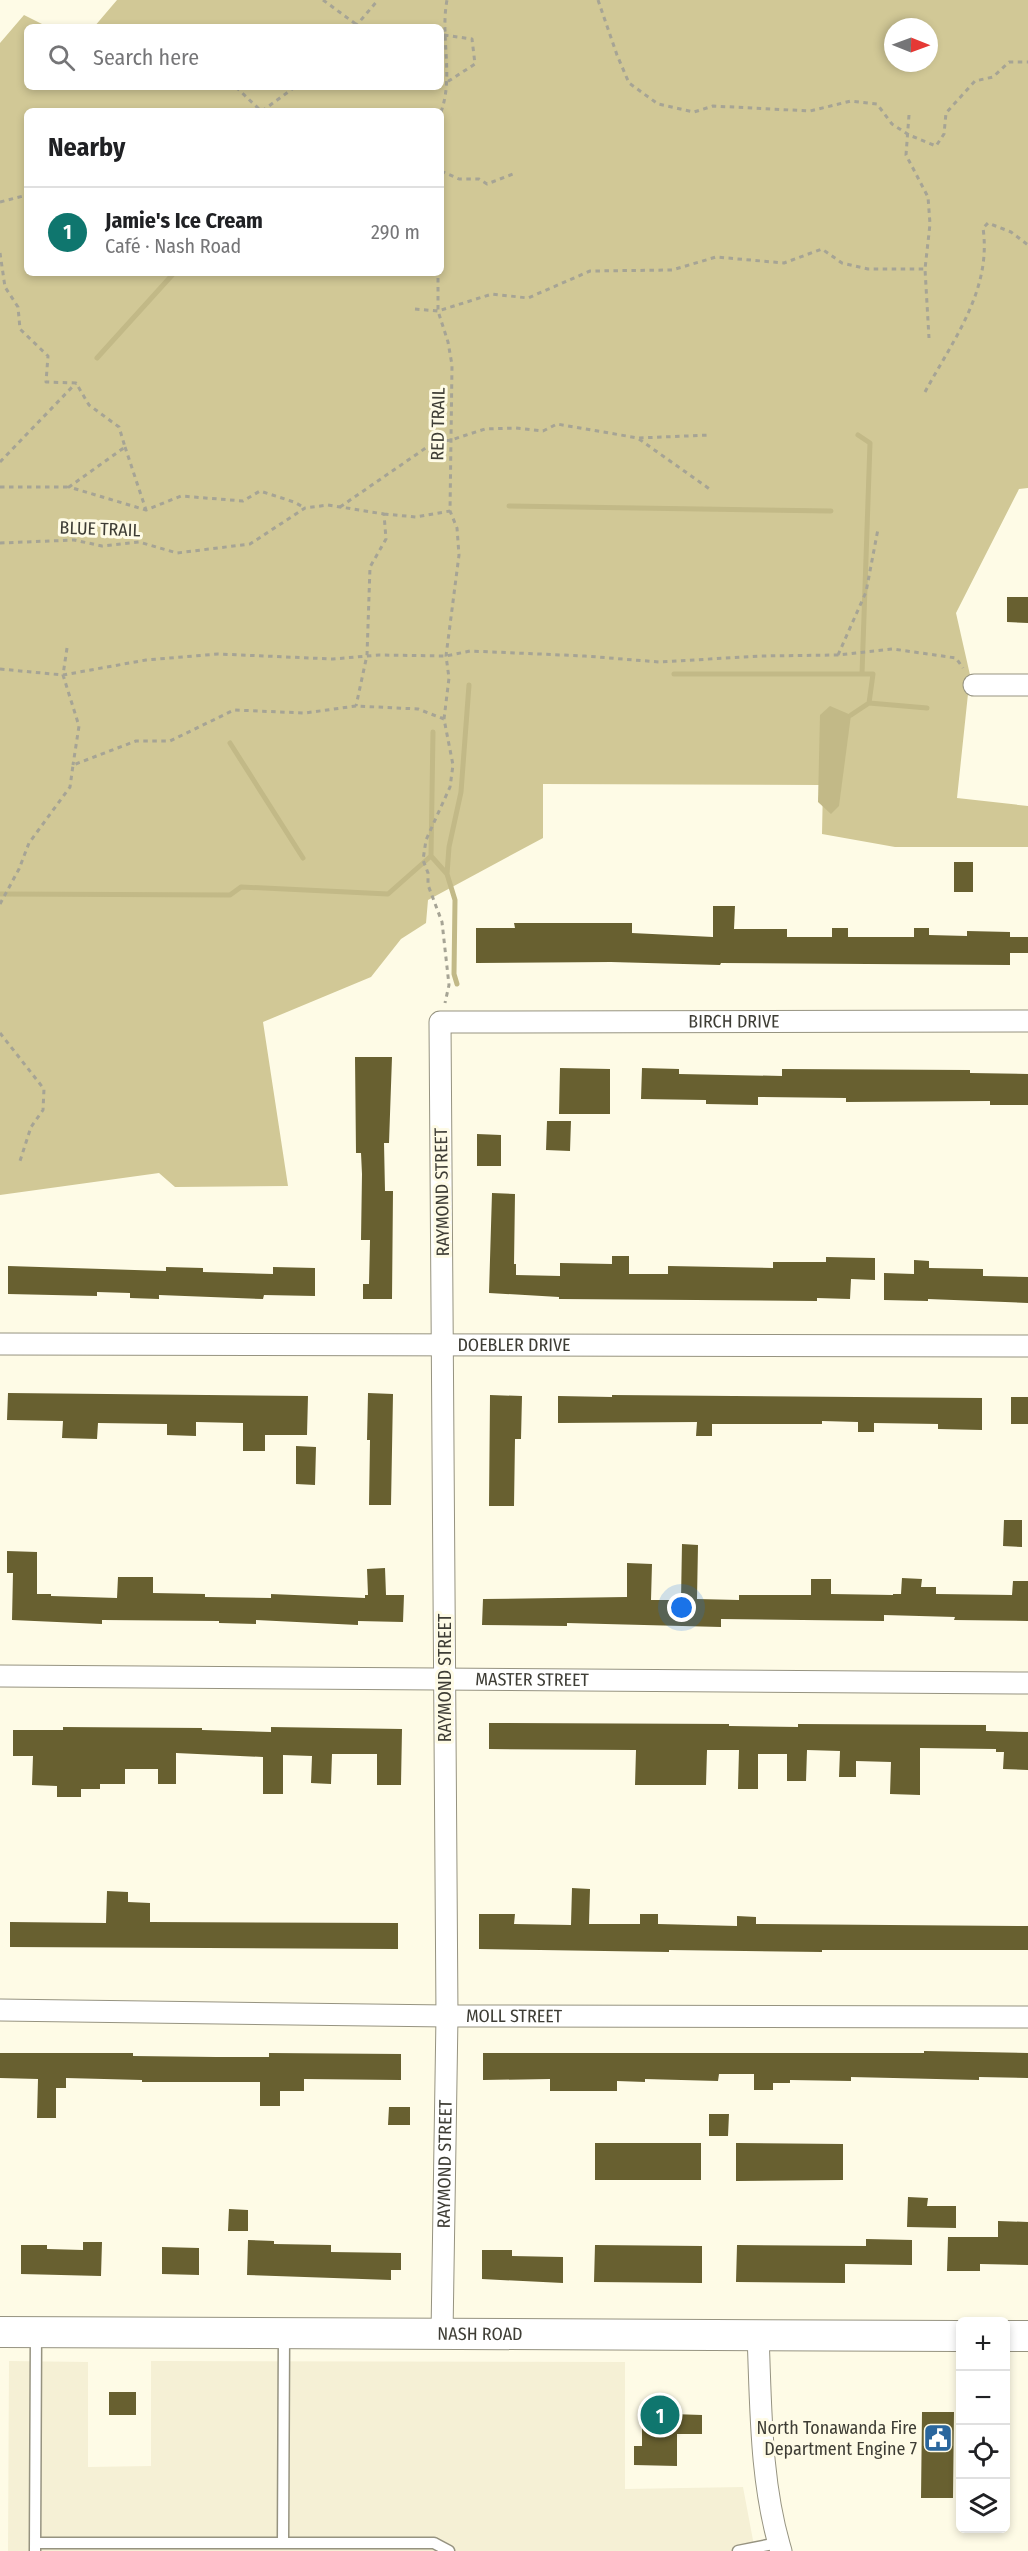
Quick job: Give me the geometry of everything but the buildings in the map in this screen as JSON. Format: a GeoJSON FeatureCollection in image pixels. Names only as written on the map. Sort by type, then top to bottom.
{"type":"FeatureCollection","features":[{"type":"Feature","properties":{"kind":"main road","name":"NASH ROAD"},"geometry":{"type":"LineString","coordinates":[[0,2332],[956,2336]]}},
{"type":"Feature","properties":{"kind":"main road"},"geometry":{"type":"LineString","coordinates":[[1010,2336],[1028,2336]]}},
{"type":"Feature","properties":{"kind":"street"},"geometry":{"type":"LineString","coordinates":[[974,685],[1028,685]]}},
{"type":"Feature","properties":{"kind":"street","name":"BIRCH DRIVE"},"geometry":{"type":"LineString","coordinates":[[440,1022],[1028,1021]]}},
{"type":"Feature","properties":{"kind":"street","name":"RAYMOND STREET"},"geometry":{"type":"LineString","coordinates":[[440,1022],[447,2016],[442,2334]]}},
{"type":"Feature","properties":{"kind":"street","name":"DOEBLER DRIVE"},"geometry":{"type":"LineString","coordinates":[[0,1344],[444,1347],[1028,1346]]}},
{"type":"Feature","properties":{"kind":"street","name":"MASTER STREET"},"geometry":{"type":"LineString","coordinates":[[0,1676],[1028,1683]]}},
{"type":"Feature","properties":{"kind":"street","name":"MOLL STREET"},"geometry":{"type":"LineString","coordinates":[[0,2010],[447,2016],[1028,2017]]}},
{"type":"Feature","properties":{"kind":"street"},"geometry":{"type":"LineString","coordinates":[[758,2335],[761,2428],[780,2547]]}},
{"type":"Feature","properties":{"kind":"lane"},"geometry":{"type":"LineString","coordinates":[[36,2332],[35,2547],[434,2543],[449,2551]]}},
{"type":"Feature","properties":{"kind":"lane"},"geometry":{"type":"LineString","coordinates":[[283,2543],[284,2333]]}},
{"type":"Feature","properties":{"kind":"lane"},"geometry":{"type":"LineString","coordinates":[[738,2551],[780,2547]]}},
{"type":"Feature","properties":{"kind":"path"},"geometry":{"type":"LineString","coordinates":[[322,0],[353,24]]}},
{"type":"Feature","properties":{"kind":"path"},"geometry":{"type":"LineString","coordinates":[[358,24],[378,0]]}},
{"type":"Feature","properties":{"kind":"path"},"geometry":{"type":"LineString","coordinates":[[442,108],[447,82],[444,34],[447,0]]}},
{"type":"Feature","properties":{"kind":"path"},"geometry":{"type":"LineString","coordinates":[[598,0],[629,83],[658,104],[694,112],[713,106],[810,111],[851,101],[877,104],[892,124],[909,135],[936,146],[944,134],[946,113],[975,81],[993,77],[1009,62],[1028,62]]}},
{"type":"Feature","properties":{"kind":"path"},"geometry":{"type":"LineString","coordinates":[[444,34],[472,39],[475,64],[447,82]]}},
{"type":"Feature","properties":{"kind":"path"},"geometry":{"type":"LineString","coordinates":[[239,90],[258,108]]}},
{"type":"Feature","properties":{"kind":"path"},"geometry":{"type":"LineString","coordinates":[[265,108],[292,90]]}},
{"type":"Feature","properties":{"kind":"path"},"geometry":{"type":"LineString","coordinates":[[909,115],[906,155],[928,197],[930,224],[925,269],[929,338]]}},
{"type":"Feature","properties":{"kind":"path"},"geometry":{"type":"LineString","coordinates":[[444,172],[459,179],[479,179],[487,184],[513,174]]}},
{"type":"Feature","properties":{"kind":"path"},"geometry":{"type":"LineString","coordinates":[[0,202],[24,196]]}},
{"type":"Feature","properties":{"kind":"path"},"geometry":{"type":"LineString","coordinates":[[925,392],[970,309],[983,276],[986,248],[982,228],[988,223],[1011,232],[1028,245]]}},
{"type":"Feature","properties":{"kind":"path"},"geometry":{"type":"LineString","coordinates":[[416,309],[438,311],[492,294],[528,298],[590,271],[672,270],[716,256],[784,263],[822,249],[842,263],[868,269],[925,269]]}},
{"type":"Feature","properties":{"kind":"path"},"geometry":{"type":"LineString","coordinates":[[0,254],[5,287],[18,308],[20,329],[48,356],[46,382],[76,383]]}},
{"type":"Feature","properties":{"kind":"path","name":"RED TRAIL"},"geometry":{"type":"LineString","coordinates":[[438,276],[438,311],[448,342],[452,365],[450,511],[458,528],[459,555],[446,656],[449,678],[444,719]]}},
{"type":"Feature","properties":{"kind":"path"},"geometry":{"type":"LineString","coordinates":[[76,383],[89,405],[119,426],[146,510]]}},
{"type":"Feature","properties":{"kind":"path"},"geometry":{"type":"LineString","coordinates":[[0,462],[76,383]]}},
{"type":"Feature","properties":{"kind":"path"},"geometry":{"type":"LineString","coordinates":[[338,508],[433,443],[485,429],[516,428],[543,431],[557,424],[638,438],[711,435]]}},
{"type":"Feature","properties":{"kind":"path"},"geometry":{"type":"LineString","coordinates":[[638,438],[711,490]]}},
{"type":"Feature","properties":{"kind":"path"},"geometry":{"type":"LineString","coordinates":[[69,487],[125,447]]}},
{"type":"Feature","properties":{"kind":"path"},"geometry":{"type":"LineString","coordinates":[[0,487],[69,487],[146,510],[181,496],[243,501],[260,491],[305,508],[328,505],[384,514],[416,516],[450,511]]}},
{"type":"Feature","properties":{"kind":"path","name":"BLUE TRAIL"},"geometry":{"type":"LineString","coordinates":[[0,543],[74,540],[102,546],[140,542],[177,553],[250,544],[305,508]]}},
{"type":"Feature","properties":{"kind":"path"},"geometry":{"type":"LineString","coordinates":[[356,706],[367,655],[370,567],[387,539],[384,514]]}},
{"type":"Feature","properties":{"kind":"path"},"geometry":{"type":"LineString","coordinates":[[838,655],[866,592],[878,529]]}},
{"type":"Feature","properties":{"kind":"path"},"geometry":{"type":"LineString","coordinates":[[0,904],[29,843],[70,787],[79,726],[63,675],[68,648]]}},
{"type":"Feature","properties":{"kind":"path"},"geometry":{"type":"LineString","coordinates":[[0,669],[63,675],[146,660],[218,654],[333,659],[367,655],[446,656],[470,651],[659,662],[760,656],[838,655],[893,650],[956,658],[974,685]]}},
{"type":"Feature","properties":{"kind":"path"},"geometry":{"type":"LineString","coordinates":[[73,765],[136,741],[170,741],[234,710],[304,713],[356,706],[418,709],[444,719],[453,765],[450,787],[426,840],[423,860],[428,873],[428,885],[442,922],[449,985],[440,1022]]}},
{"type":"Feature","properties":{"kind":"path"},"geometry":{"type":"LineString","coordinates":[[0,1033],[44,1089],[44,1110],[31,1127],[20,1164]]}},
{"type":"Feature","properties":{"kind":"shaded area"},"geometry":{"type":"Polygon","coordinates":[[[117,0],[1028,0],[1028,488],[1019,489],[956,613],[970,675],[957,798],[1028,806],[1028,847],[895,847],[822,834],[823,785],[543,784],[543,838],[428,900],[426,923],[401,939],[371,977],[263,1022],[288,1186],[175,1187],[159,1173],[0,1195],[0,43],[24,15],[42,24],[24,24],[24,90],[444,90],[444,24],[97,24],[117,0]]]}},
{"type":"Feature","properties":{"kind":"shaded area"},"geometry":{"type":"Polygon","coordinates":[[[830,706],[851,715],[839,806],[831,814],[818,802],[820,715],[830,706]]]}},
{"type":"Feature","properties":{"kind":"shaded area"},"geometry":{"type":"Polygon","coordinates":[[[9,2361],[88,2362],[88,2467],[151,2466],[151,2361],[625,2362],[625,2489],[743,2487],[755,2551],[8,2551],[9,2361]]]}},
{"type":"Feature","properties":{"kind":"waterway"},"geometry":{"type":"LineString","coordinates":[[97,358],[171,276]]}},
{"type":"Feature","properties":{"kind":"waterway"},"geometry":{"type":"LineString","coordinates":[[858,435],[870,443],[862,674]]}},
{"type":"Feature","properties":{"kind":"waterway"},"geometry":{"type":"LineString","coordinates":[[509,506],[831,511]]}},
{"type":"Feature","properties":{"kind":"waterway"},"geometry":{"type":"LineString","coordinates":[[674,674],[873,674],[869,703],[927,708]]}},
{"type":"Feature","properties":{"kind":"waterway"},"geometry":{"type":"LineString","coordinates":[[447,874],[449,847],[461,792],[469,685]]}},
{"type":"Feature","properties":{"kind":"waterway"},"geometry":{"type":"LineString","coordinates":[[851,715],[869,703]]}},
{"type":"Feature","properties":{"kind":"waterway"},"geometry":{"type":"LineString","coordinates":[[433,732],[431,856],[447,874],[455,900],[454,974],[457,984]]}},
{"type":"Feature","properties":{"kind":"waterway"},"geometry":{"type":"LineString","coordinates":[[230,743],[303,858]]}},
{"type":"Feature","properties":{"kind":"waterway"},"geometry":{"type":"LineString","coordinates":[[0,894],[230,895],[241,887],[388,894],[431,856]]}},
{"type":"Feature","properties":{"kind":"place","name":"Jamie's Ice Cream"},"geometry":{"type":"Point","coordinates":[660,2415]}},
{"type":"Feature","properties":{"kind":"place","name":"North Tonawanda Fire Department Engine 7"},"geometry":{"type":"Point","coordinates":[938,2438]}}]}
